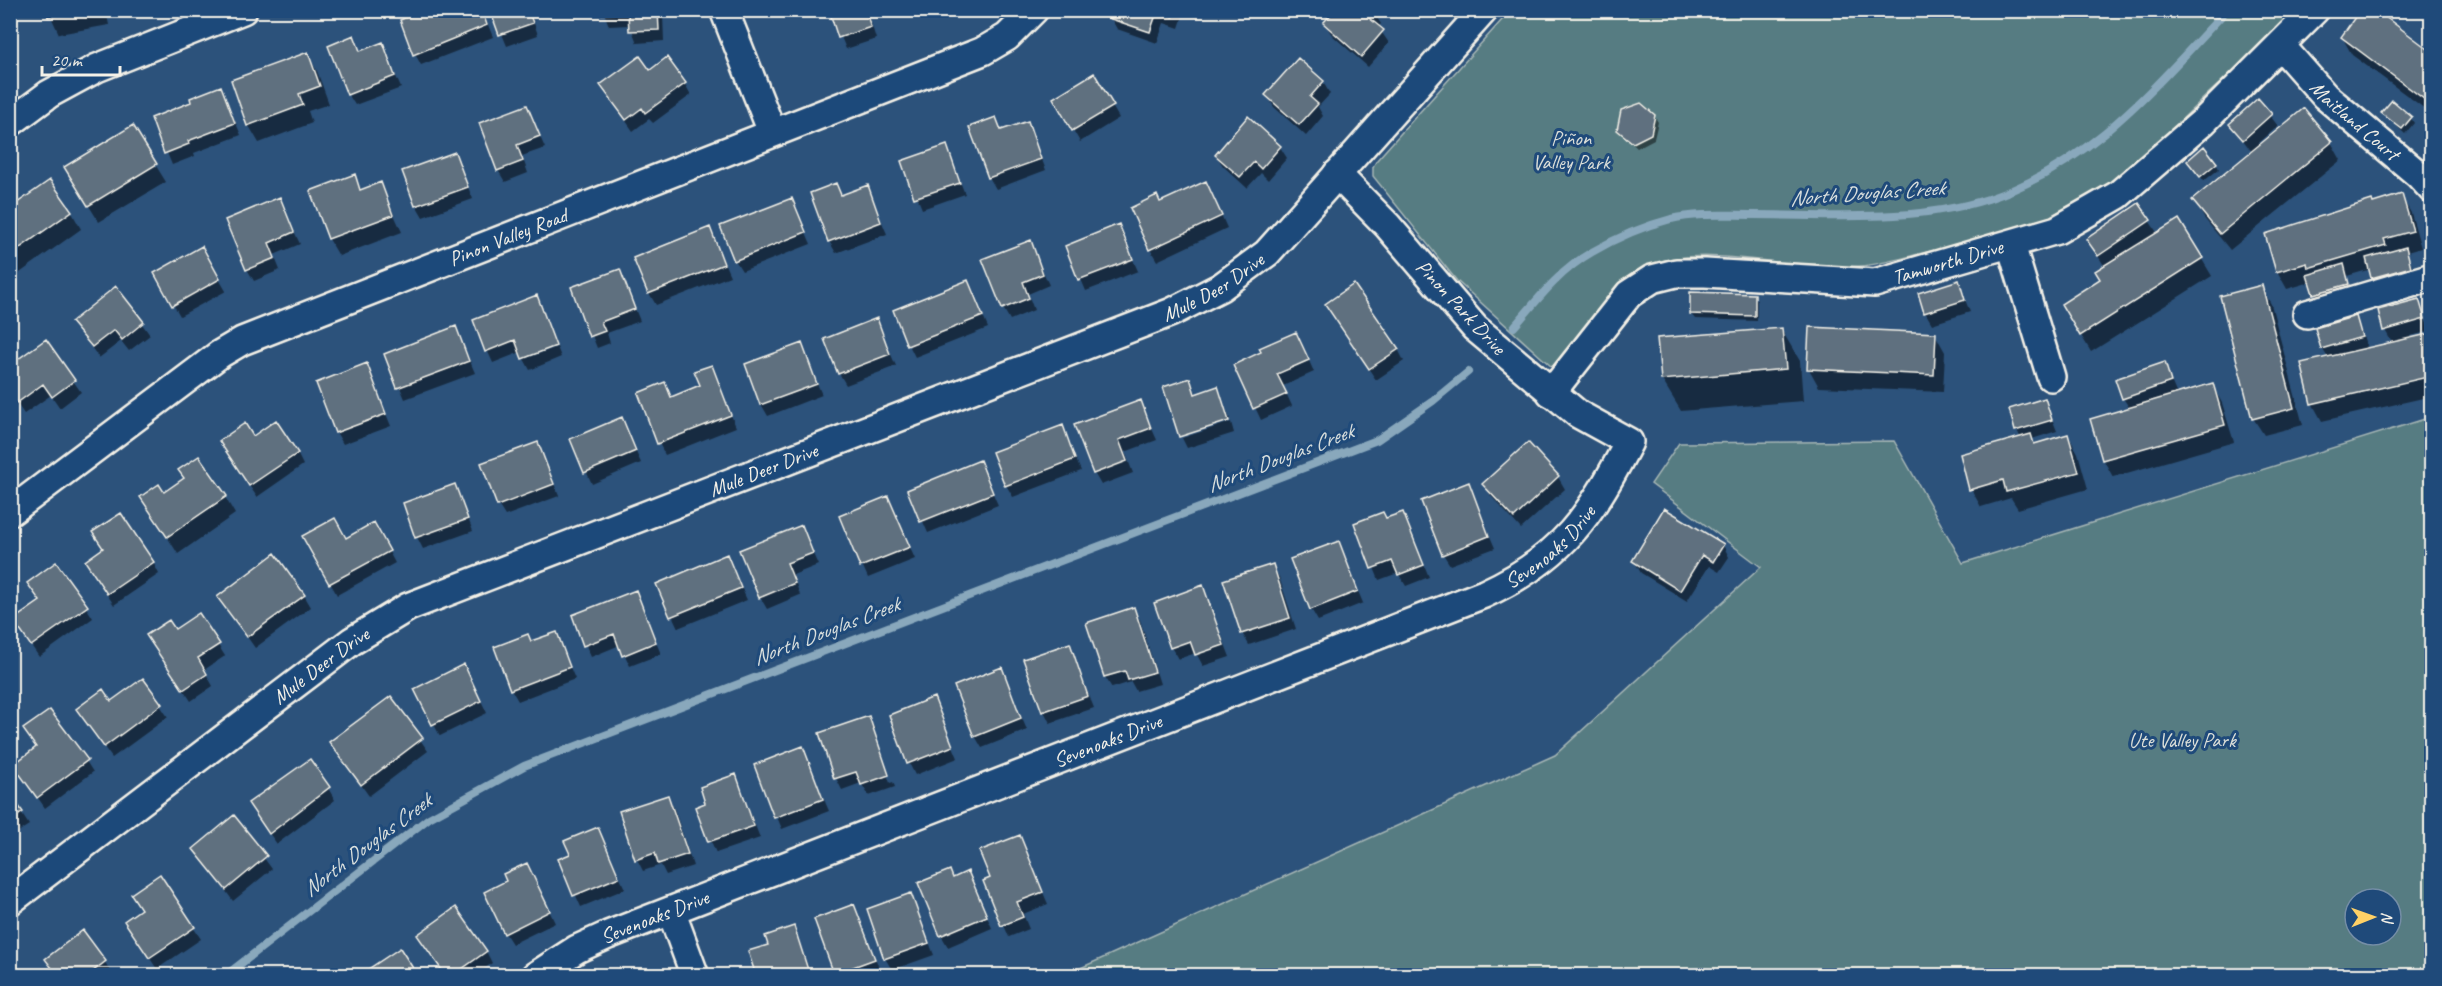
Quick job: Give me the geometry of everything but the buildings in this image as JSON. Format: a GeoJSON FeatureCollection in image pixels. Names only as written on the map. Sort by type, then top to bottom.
{"type":"FeatureCollection","features":[{"type":"Feature","properties":{"kind":"street"},"geometry":{"type":"LineString","coordinates":[[10,123],[49,94],[198,19],[243,10]]}},
{"type":"Feature","properties":{"kind":"street"},"geometry":{"type":"LineString","coordinates":[[724,10],[772,132]]}},
{"type":"Feature","properties":{"kind":"street","name":"Pinon Valley Road"},"geometry":{"type":"LineString","coordinates":[[10,512],[220,354],[242,341],[983,51],[1007,37],[1034,10]]}},
{"type":"Feature","properties":{"kind":"street","name":"Mule Deer Drive"},"geometry":{"type":"LineString","coordinates":[[10,901],[352,641],[408,607],[1200,299],[1221,288],[1267,253],[1484,10]]}},
{"type":"Feature","properties":{"kind":"street","name":"Tamworth Drive"},"geometry":{"type":"LineString","coordinates":[[1551,393],[1629,294],[1652,279],[1676,273],[1695,273],[1875,283],[2057,230],[2118,195],[2204,121],[2315,10]]}},
{"type":"Feature","properties":{"kind":"street","name":"Maitland Court"},"geometry":{"type":"LineString","coordinates":[[2281,46],[2325,96],[2419,175],[2432,189]]}},
{"type":"Feature","properties":{"kind":"street","name":"Pinon Park Drive"},"geometry":{"type":"LineString","coordinates":[[1337,174],[1388,226],[1475,328],[1578,414],[1629,442]]}},
{"type":"Feature","properties":{"kind":"street"},"geometry":{"type":"LineString","coordinates":[[2011,245],[2051,377]]}},
{"type":"Feature","properties":{"kind":"street"},"geometry":{"type":"LineString","coordinates":[[2307,314],[2432,277]]}},
{"type":"Feature","properties":{"kind":"street","name":"Sevenoaks Drive"},"geometry":{"type":"LineString","coordinates":[[535,975],[577,949],[608,934],[672,911],[1511,582],[1534,566],[1583,522],[1600,498],[1629,442]]}},
{"type":"Feature","properties":{"kind":"street"},"geometry":{"type":"LineString","coordinates":[[672,911],[695,975]]}},
{"type":"Feature","properties":{"kind":"green space","name":"Piñon Valley Park"},"geometry":{"type":"Polygon","coordinates":[[[1510,11],[2299,11],[2153,148],[2113,182],[2069,210],[2002,234],[1861,266],[1837,267],[1695,256],[1670,259],[1649,266],[1624,284],[1553,368],[1457,281],[1373,176],[1373,167],[1377,160],[1510,11]]]}},
{"type":"Feature","properties":{"kind":"green space","name":"Ute Valley Park"},"geometry":{"type":"Polygon","coordinates":[[[2431,417],[2431,975],[1065,975],[1555,755],[1761,567],[1651,484],[1679,443],[1894,441],[1963,563],[2431,417]]]}},
{"type":"Feature","properties":{"kind":"waterway","name":"North Douglas Creek"},"geometry":{"type":"LineString","coordinates":[[1514,327],[1550,286],[1580,259],[1620,237],[1671,219],[1712,215],[1901,215],[1960,207],[2025,184],[2059,166],[2090,145],[2119,121],[2227,10]]}},
{"type":"Feature","properties":{"kind":"waterway","name":"North Douglas Creek"},"geometry":{"type":"LineString","coordinates":[[225,976],[429,818],[524,766],[1377,440],[1433,401],[1468,372]]}}]}
